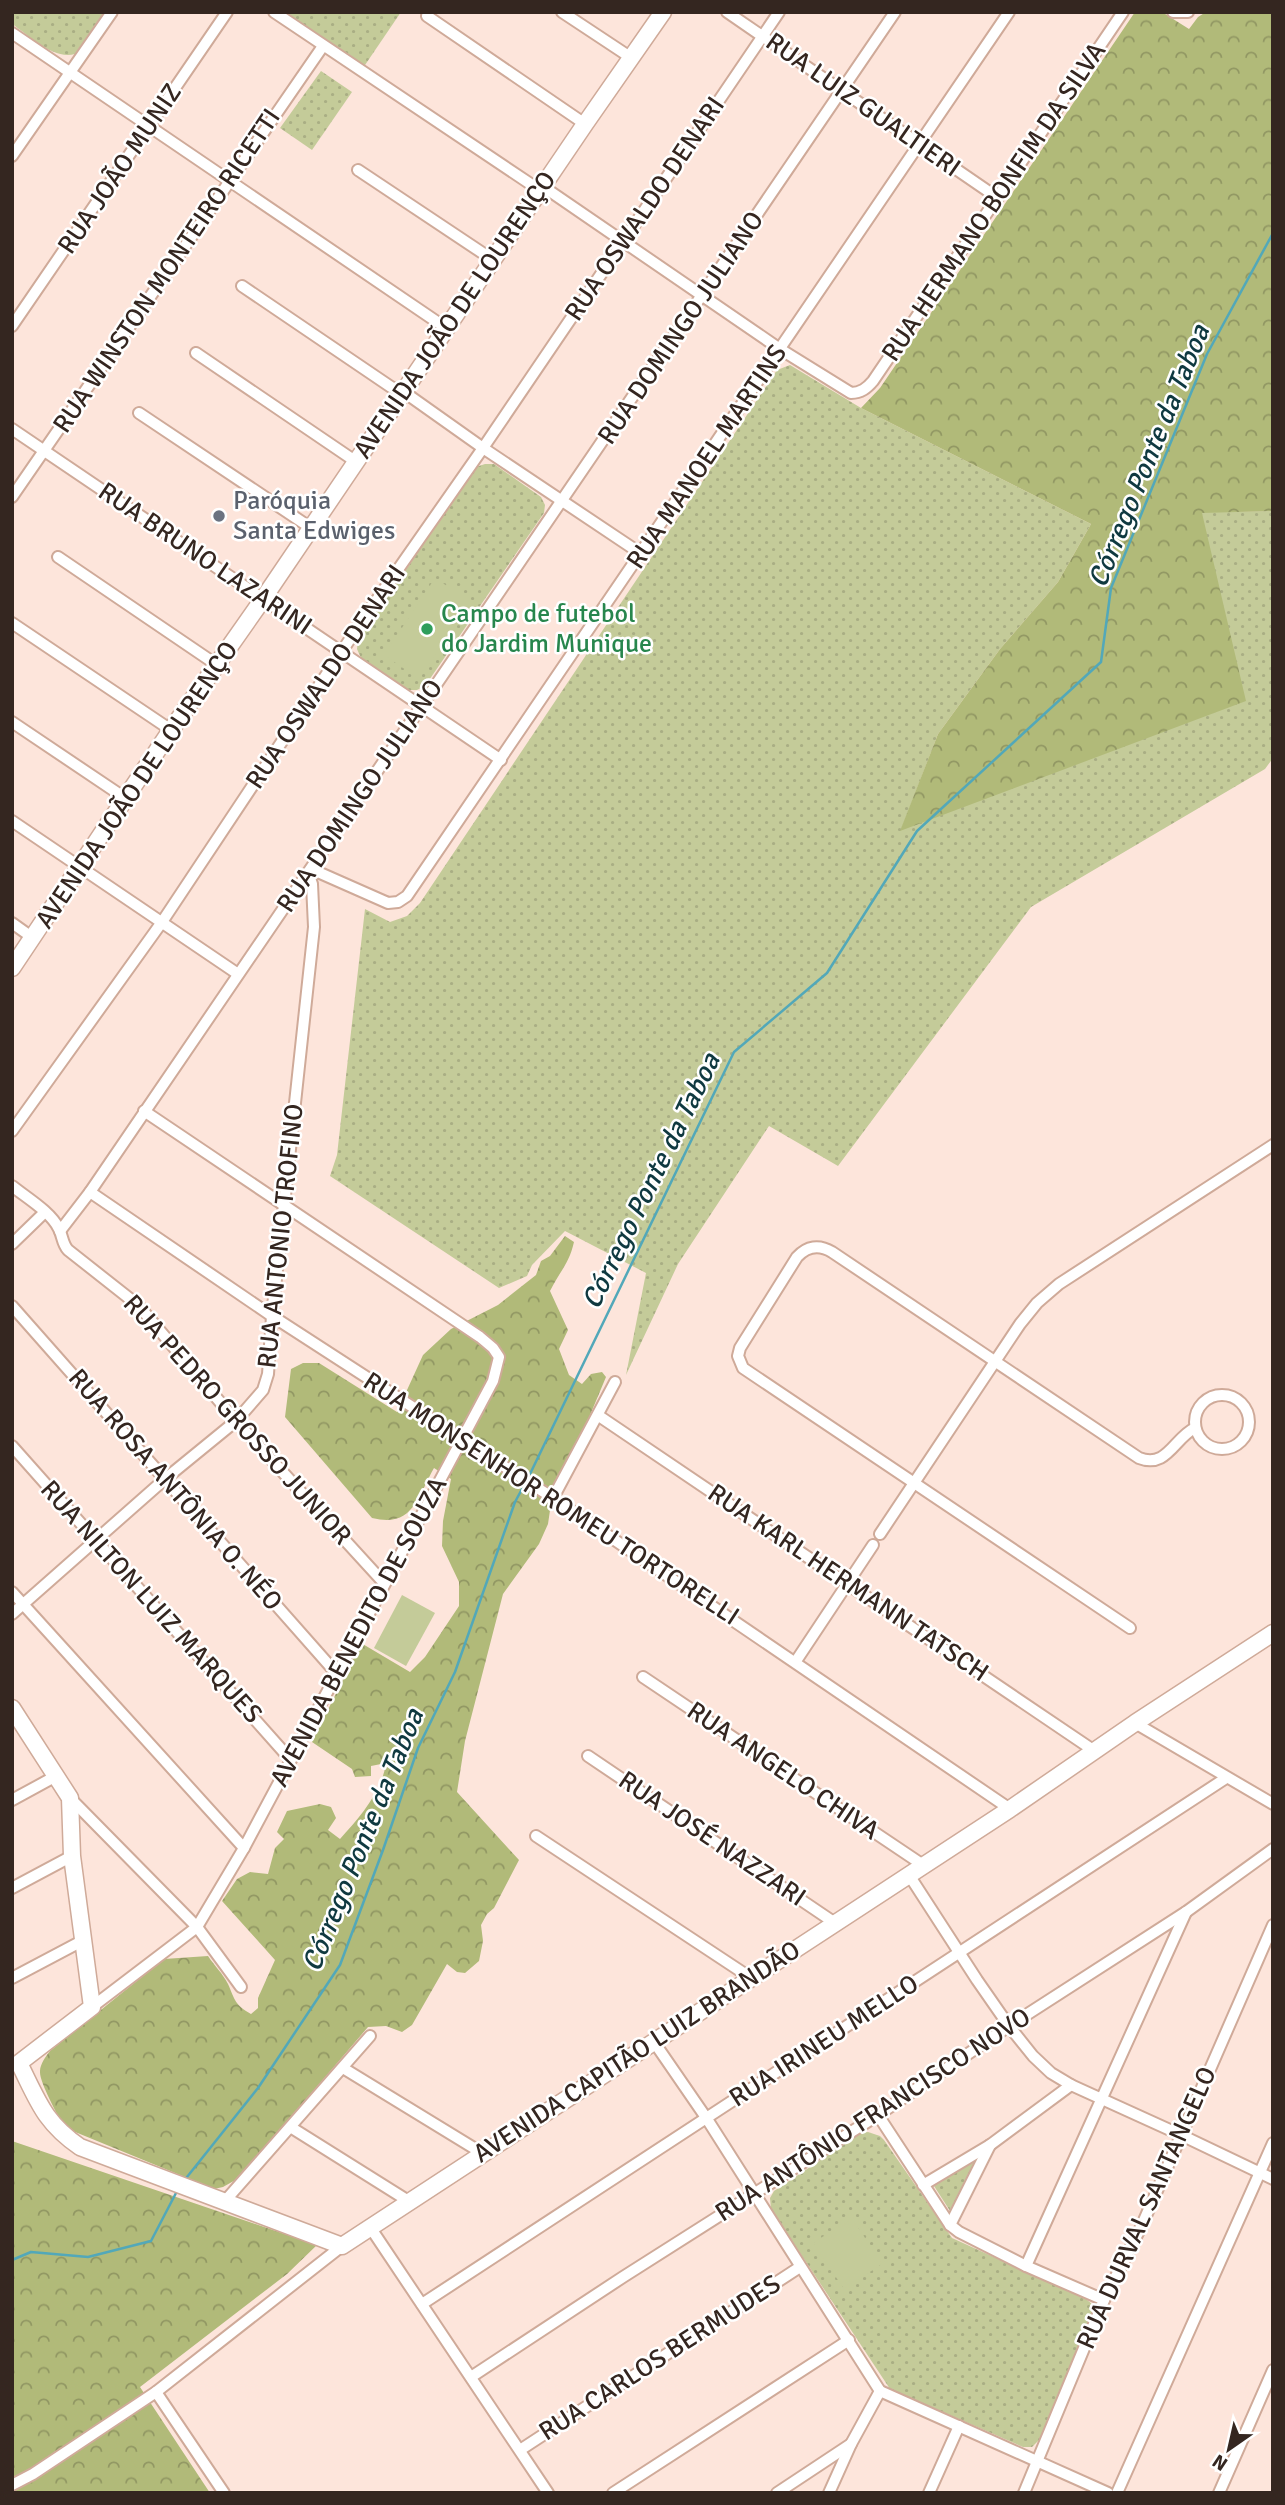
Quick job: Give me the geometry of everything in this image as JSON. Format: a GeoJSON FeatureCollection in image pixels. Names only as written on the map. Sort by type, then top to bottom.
{"type":"FeatureCollection","features":[{"type":"Feature","properties":{"kind":"street"},"geometry":{"type":"LineString","coordinates":[[12,156],[112,12]]}},
{"type":"Feature","properties":{"kind":"street","name":"RUA JOÃO MUNIZ"},"geometry":{"type":"LineString","coordinates":[[12,326],[228,12]]}},
{"type":"Feature","properties":{"kind":"street"},"geometry":{"type":"LineString","coordinates":[[274,12],[532,185],[542,188],[623,241],[780,349]]}},
{"type":"Feature","properties":{"kind":"street"},"geometry":{"type":"LineString","coordinates":[[562,12],[630,58]]}},
{"type":"Feature","properties":{"kind":"street","name":"AVENIDA JOÃO DE LOURENÇO"},"geometry":{"type":"LineString","coordinates":[[12,968],[171,730],[663,12]]}},
{"type":"Feature","properties":{"kind":"street","name":"RUA LUIZ GUALTIERI"},"geometry":{"type":"LineString","coordinates":[[727,12],[998,198]]}},
{"type":"Feature","properties":{"kind":"street","name":"RUA OSWALDO DENARI"},"geometry":{"type":"LineString","coordinates":[[12,1132],[162,922],[342,652],[779,12]]}},
{"type":"Feature","properties":{"kind":"street","name":"RUA DOMINGO JULIANO"},"geometry":{"type":"LineString","coordinates":[[61,1231],[310,871],[895,12]]}},
{"type":"Feature","properties":{"kind":"street","name":"RUA MANOEL MARTINS"},"geometry":{"type":"LineString","coordinates":[[310,871],[388,903],[402,900],[501,760],[1009,12]]}},
{"type":"Feature","properties":{"kind":"street","name":"RUA HERMANO BONFIM DA SILVA"},"geometry":{"type":"LineString","coordinates":[[780,349],[851,393],[864,390],[873,381],[998,198],[1122,12]]}},
{"type":"Feature","properties":{"kind":"street"},"geometry":{"type":"LineString","coordinates":[[1173,12],[1188,13]]}},
{"type":"Feature","properties":{"kind":"street"},"geometry":{"type":"LineString","coordinates":[[427,16],[585,124]]}},
{"type":"Feature","properties":{"kind":"street"},"geometry":{"type":"LineString","coordinates":[[12,33],[446,328]]}},
{"type":"Feature","properties":{"kind":"street","name":"RUA WINSTON MONTEIRO RICETTI"},"geometry":{"type":"LineString","coordinates":[[12,497],[323,46]]}},
{"type":"Feature","properties":{"kind":"street"},"geometry":{"type":"LineString","coordinates":[[358,170],[493,260]]}},
{"type":"Feature","properties":{"kind":"street"},"geometry":{"type":"LineString","coordinates":[[242,286],[391,387],[404,392],[640,553]]}},
{"type":"Feature","properties":{"kind":"street"},"geometry":{"type":"LineString","coordinates":[[196,353],[355,461]]}},
{"type":"Feature","properties":{"kind":"street"},"geometry":{"type":"LineString","coordinates":[[139,413],[310,528]]}},
{"type":"Feature","properties":{"kind":"street","name":"RUA BRUNO LAZARINI"},"geometry":{"type":"LineString","coordinates":[[12,429],[501,760]]}},
{"type":"Feature","properties":{"kind":"street"},"geometry":{"type":"LineString","coordinates":[[58,557],[217,665]]}},
{"type":"Feature","properties":{"kind":"street"},"geometry":{"type":"LineString","coordinates":[[12,623],[171,730]]}},
{"type":"Feature","properties":{"kind":"street"},"geometry":{"type":"LineString","coordinates":[[12,722],[125,798]]}},
{"type":"Feature","properties":{"kind":"street"},"geometry":{"type":"LineString","coordinates":[[12,821],[238,974]]}},
{"type":"Feature","properties":{"kind":"street","name":"RUA ANTONIO TROFINO"},"geometry":{"type":"LineString","coordinates":[[12,1614],[165,1479],[236,1421],[263,1390],[267,1380],[314,927],[310,871]]}},
{"type":"Feature","properties":{"kind":"street"},"geometry":{"type":"LineString","coordinates":[[12,923],[33,938]]}},
{"type":"Feature","properties":{"kind":"street"},"geometry":{"type":"LineString","coordinates":[[144,1111],[284,1206]]}},
{"type":"Feature","properties":{"kind":"street"},"geometry":{"type":"LineString","coordinates":[[880,1534],[1028,1313],[1059,1284],[1273,1145]]}},
{"type":"Feature","properties":{"kind":"street","name":"RUA PEDRO GROSSO JUNIOR"},"geometry":{"type":"LineString","coordinates":[[12,1186],[61,1231],[61,1238],[68,1250],[139,1306],[236,1421],[384,1583]]}},
{"type":"Feature","properties":{"kind":"street","name":"RUA MONSENHOR ROMEU TORTORELLI"},"geometry":{"type":"LineString","coordinates":[[90,1192],[272,1316],[554,1498],[796,1661],[1010,1810]]}},
{"type":"Feature","properties":{"kind":"street","name":"AVENIDA BENEDITO DE SOUZA"},"geometry":{"type":"LineString","coordinates":[[197,1927],[244,1848],[384,1583],[463,1441],[499,1364],[497,1353],[480,1337],[284,1206]]}},
{"type":"Feature","properties":{"kind":"street"},"geometry":{"type":"LineString","coordinates":[[12,1244],[44,1213]]}},
{"type":"Feature","properties":{"kind":"street"},"geometry":{"type":"LineString","coordinates":[[1130,1628],[741,1365],[738,1356],[740,1348],[797,1257],[811,1248],[827,1249],[1144,1460],[1156,1460],[1166,1456],[1195,1428]]}},
{"type":"Feature","properties":{"kind":"street","name":"RUA ROSA ANTÔNIA O. NÉO"},"geometry":{"type":"LineString","coordinates":[[12,1306],[337,1674]]}},
{"type":"Feature","properties":{"kind":"street"},"geometry":{"type":"LineString","coordinates":[[554,1498],[615,1382]]}},
{"type":"Feature","properties":{"kind":"street"},"geometry":{"type":"LineString","coordinates":[[1226,1395],[1238,1400],[1249,1416],[1246,1435],[1231,1448],[1218,1449],[1206,1444],[1195,1428],[1198,1409],[1213,1396],[1226,1395]]}},
{"type":"Feature","properties":{"kind":"street","name":"RUA KARL HERMANN TATSCH"},"geometry":{"type":"LineString","coordinates":[[599,1416],[1096,1752]]}},
{"type":"Feature","properties":{"kind":"street","name":"RUA NILTON LUIZ MARQUES"},"geometry":{"type":"LineString","coordinates":[[12,1446],[290,1759]]}},
{"type":"Feature","properties":{"kind":"street"},"geometry":{"type":"LineString","coordinates":[[796,1661],[873,1545]]}},
{"type":"Feature","properties":{"kind":"street"},"geometry":{"type":"LineString","coordinates":[[12,1592],[244,1848]]}},
{"type":"Feature","properties":{"kind":"street","name":"AVENIDA CAPITÃO LUIZ BRANDÃO"},"geometry":{"type":"LineString","coordinates":[[12,2485],[33,2474],[156,2392],[370,2227],[1010,1810],[1135,1723],[1273,1633]]}},
{"type":"Feature","properties":{"kind":"street","name":"RUA ANGELO CHIVA"},"geometry":{"type":"LineString","coordinates":[[643,1678],[923,1865]]}},
{"type":"Feature","properties":{"kind":"street"},"geometry":{"type":"LineString","coordinates":[[13,1710],[70,1798],[197,1927],[241,1987]]}},
{"type":"Feature","properties":{"kind":"street"},"geometry":{"type":"LineString","coordinates":[[1135,1723],[1273,1804]]}},
{"type":"Feature","properties":{"kind":"street","name":"RUA JOSÉ NAZZARI"},"geometry":{"type":"LineString","coordinates":[[588,1756],[835,1923]]}},
{"type":"Feature","properties":{"kind":"street"},"geometry":{"type":"LineString","coordinates":[[12,1800],[56,1776]]}},
{"type":"Feature","properties":{"kind":"street","name":"RUA IRINEU MELLO"},"geometry":{"type":"LineString","coordinates":[[422,2304],[1226,1778]]}},
{"type":"Feature","properties":{"kind":"street"},"geometry":{"type":"LineString","coordinates":[[70,1798],[72,1856],[92,2007]]}},
{"type":"Feature","properties":{"kind":"street"},"geometry":{"type":"LineString","coordinates":[[536,1836],[751,1978]]}},
{"type":"Feature","properties":{"kind":"street","name":"RUA ANTÔNIO FRANCISCO NOVO"},"geometry":{"type":"LineString","coordinates":[[471,2377],[878,2115],[1009,2026],[1186,1912],[1273,1849]]}},
{"type":"Feature","properties":{"kind":"street"},"geometry":{"type":"LineString","coordinates":[[12,1888],[72,1856]]}},
{"type":"Feature","properties":{"kind":"street"},"geometry":{"type":"LineString","coordinates":[[909,1875],[1009,2026],[1051,2073],[1070,2085],[1273,2179]]}},
{"type":"Feature","properties":{"kind":"street"},"geometry":{"type":"LineString","coordinates":[[1026,2266],[1186,1912]]}},
{"type":"Feature","properties":{"kind":"street","name":"RUA DURVAL SANTANGELO"},"geometry":{"type":"LineString","coordinates":[[1024,2493],[1104,2300],[1142,2224],[1273,1925]]}},
{"type":"Feature","properties":{"kind":"street"},"geometry":{"type":"LineString","coordinates":[[197,1927],[16,2065],[48,2120],[61,2134],[80,2147],[342,2246]]}},
{"type":"Feature","properties":{"kind":"street"},"geometry":{"type":"LineString","coordinates":[[12,1978],[82,1941]]}},
{"type":"Feature","properties":{"kind":"street"},"geometry":{"type":"LineString","coordinates":[[225,2202],[370,2036]]}},
{"type":"Feature","properties":{"kind":"street"},"geometry":{"type":"LineString","coordinates":[[654,2042],[707,2119],[880,2391],[1108,2493]]}},
{"type":"Feature","properties":{"kind":"street"},"geometry":{"type":"LineString","coordinates":[[343,2068],[482,2153]]}},
{"type":"Feature","properties":{"kind":"street"},"geometry":{"type":"LineString","coordinates":[[923,2185],[990,2145],[1070,2085]]}},
{"type":"Feature","properties":{"kind":"street"},"geometry":{"type":"LineString","coordinates":[[878,2115],[950,2225],[1026,2266],[1104,2300]]}},
{"type":"Feature","properties":{"kind":"street"},"geometry":{"type":"LineString","coordinates":[[292,2128],[410,2202]]}},
{"type":"Feature","properties":{"kind":"street"},"geometry":{"type":"LineString","coordinates":[[1117,2493],[1273,2143]]}},
{"type":"Feature","properties":{"kind":"street"},"geometry":{"type":"LineString","coordinates":[[950,2225],[990,2145]]}},
{"type":"Feature","properties":{"kind":"street"},"geometry":{"type":"LineString","coordinates":[[370,2227],[548,2493]]}},
{"type":"Feature","properties":{"kind":"street","name":"RUA CARLOS BERMUDES"},"geometry":{"type":"LineString","coordinates":[[520,2450],[800,2267]]}},
{"type":"Feature","properties":{"kind":"street"},"geometry":{"type":"LineString","coordinates":[[613,2493],[849,2340]]}},
{"type":"Feature","properties":{"kind":"street"},"geometry":{"type":"LineString","coordinates":[[1219,2493],[1273,2370]]}},
{"type":"Feature","properties":{"kind":"street"},"geometry":{"type":"LineString","coordinates":[[830,2493],[851,2444],[880,2391]]}},
{"type":"Feature","properties":{"kind":"street"},"geometry":{"type":"LineString","coordinates":[[156,2392],[224,2493]]}},
{"type":"Feature","properties":{"kind":"street"},"geometry":{"type":"LineString","coordinates":[[929,2493],[959,2426]]}},
{"type":"Feature","properties":{"kind":"street"},"geometry":{"type":"LineString","coordinates":[[777,2493],[851,2444]]}},
{"type":"Feature","properties":{"kind":"green space"},"geometry":{"type":"Polygon","coordinates":[[[12,12],[104,12],[75,54],[67,55],[58,54],[42,46],[12,24],[12,12]]]}},
{"type":"Feature","properties":{"kind":"green space"},"geometry":{"type":"Polygon","coordinates":[[[283,12],[401,12],[363,68],[283,12]]]}},
{"type":"Feature","properties":{"kind":"green space"},"geometry":{"type":"Polygon","coordinates":[[[1135,12],[1162,12],[1189,29],[1198,17],[1206,12],[1273,12],[1273,511],[1202,513],[1246,701],[900,831],[938,734],[1000,649],[1058,582],[1091,524],[861,408],[880,388],[1135,12]]]}},
{"type":"Feature","properties":{"kind":"green space"},"geometry":{"type":"Polygon","coordinates":[[[321,71],[352,92],[312,150],[280,128],[321,71]]]}},
{"type":"Feature","properties":{"kind":"green space"},"geometry":{"type":"Polygon","coordinates":[[[790,365],[861,408],[1091,524],[1058,582],[1000,649],[938,734],[901,830],[1202,512],[1273,511],[1273,758],[1265,769],[1031,907],[838,1166],[769,1126],[678,1264],[626,1375],[646,1273],[565,1231],[532,1265],[527,1276],[499,1288],[330,1176],[337,1155],[365,909],[390,922],[407,916],[420,903],[777,370],[790,365]]]}},
{"type":"Feature","properties":{"kind":"green space"},"geometry":{"type":"Polygon","coordinates":[[[494,464],[541,497],[545,505],[544,513],[425,686],[408,690],[361,658],[357,649],[358,640],[476,467],[494,464]]]}},
{"type":"Feature","properties":{"kind":"green space","name":"Campo de futebol do Jardim Munique"},"geometry":{"type":"Polygon","coordinates":[[[435,578],[471,602],[419,679],[384,655],[435,578]]]}},
{"type":"Feature","properties":{"kind":"green space"},"geometry":{"type":"Polygon","coordinates":[[[565,1236],[574,1242],[572,1250],[550,1291],[568,1330],[559,1349],[569,1375],[582,1384],[591,1374],[602,1372],[606,1377],[588,1420],[554,1483],[548,1524],[539,1544],[503,1594],[465,1741],[457,1792],[519,1860],[494,1908],[481,1925],[483,1941],[479,1961],[465,1973],[457,1972],[447,1964],[412,2025],[402,2032],[386,2026],[368,2027],[239,2178],[223,2187],[214,2189],[63,2127],[40,2076],[44,2060],[50,2051],[164,1959],[208,1956],[226,1980],[239,2005],[251,2014],[258,2008],[258,1998],[275,1960],[222,1901],[237,1879],[250,1872],[268,1874],[275,1848],[284,1839],[277,1832],[287,1811],[320,1804],[331,1807],[336,1818],[328,1830],[340,1839],[362,1813],[380,1784],[386,1763],[371,1766],[371,1776],[355,1777],[352,1769],[312,1742],[361,1643],[410,1672],[425,1657],[459,1606],[459,1582],[442,1546],[443,1521],[451,1479],[434,1468],[418,1500],[405,1514],[397,1519],[372,1518],[285,1417],[291,1369],[303,1363],[319,1363],[397,1412],[423,1355],[451,1329],[498,1305],[536,1275],[541,1261],[550,1256],[565,1236]]]}},
{"type":"Feature","properties":{"kind":"green space"},"geometry":{"type":"Polygon","coordinates":[[[402,1595],[435,1613],[406,1666],[374,1648],[402,1595]]]}},
{"type":"Feature","properties":{"kind":"green space"},"geometry":{"type":"Polygon","coordinates":[[[868,2132],[884,2140],[952,2238],[1092,2304],[1094,2317],[1041,2438],[1032,2447],[1023,2447],[890,2389],[771,2209],[770,2198],[774,2191],[861,2133],[868,2132]]]}},
{"type":"Feature","properties":{"kind":"green space"},"geometry":{"type":"Polygon","coordinates":[[[12,2141],[317,2245],[287,2274],[140,2387],[210,2493],[12,2493],[12,2141]]]}},
{"type":"Feature","properties":{"kind":"green space"},"geometry":{"type":"Polygon","coordinates":[[[978,2160],[952,2214],[934,2186],[978,2160]]]}},
{"type":"Feature","properties":{"kind":"green space"},"geometry":{"type":"Polygon","coordinates":[[[852,2218],[882,2264],[844,2289],[813,2243],[852,2218]]]}},
{"type":"Feature","properties":{"kind":"waterway","name":"Córrego Ponte da Taboa"},"geometry":{"type":"LineString","coordinates":[[530,1474],[734,1052],[827,973],[917,831],[1101,662],[1111,588],[1207,354],[1273,233]]}},
{"type":"Feature","properties":{"kind":"waterway","name":"Córrego Ponte da Taboa"},"geometry":{"type":"LineString","coordinates":[[187,2177],[258,2088],[340,1965],[418,1748],[455,1672],[515,1502],[522,1489]]}},
{"type":"Feature","properties":{"kind":"waterway","name":"Córrego Ponte da Taboa"},"geometry":{"type":"LineString","coordinates":[[12,2260],[31,2252],[88,2257],[151,2241],[176,2193]]}},
{"type":"Feature","properties":{"kind":"place","name":"Paróquia Santa Edwiges"},"geometry":{"type":"Point","coordinates":[219,516]}},
{"type":"Feature","properties":{"kind":"place","name":"Campo de futebol do Jardim Munique"},"geometry":{"type":"Point","coordinates":[427,629]}}]}
